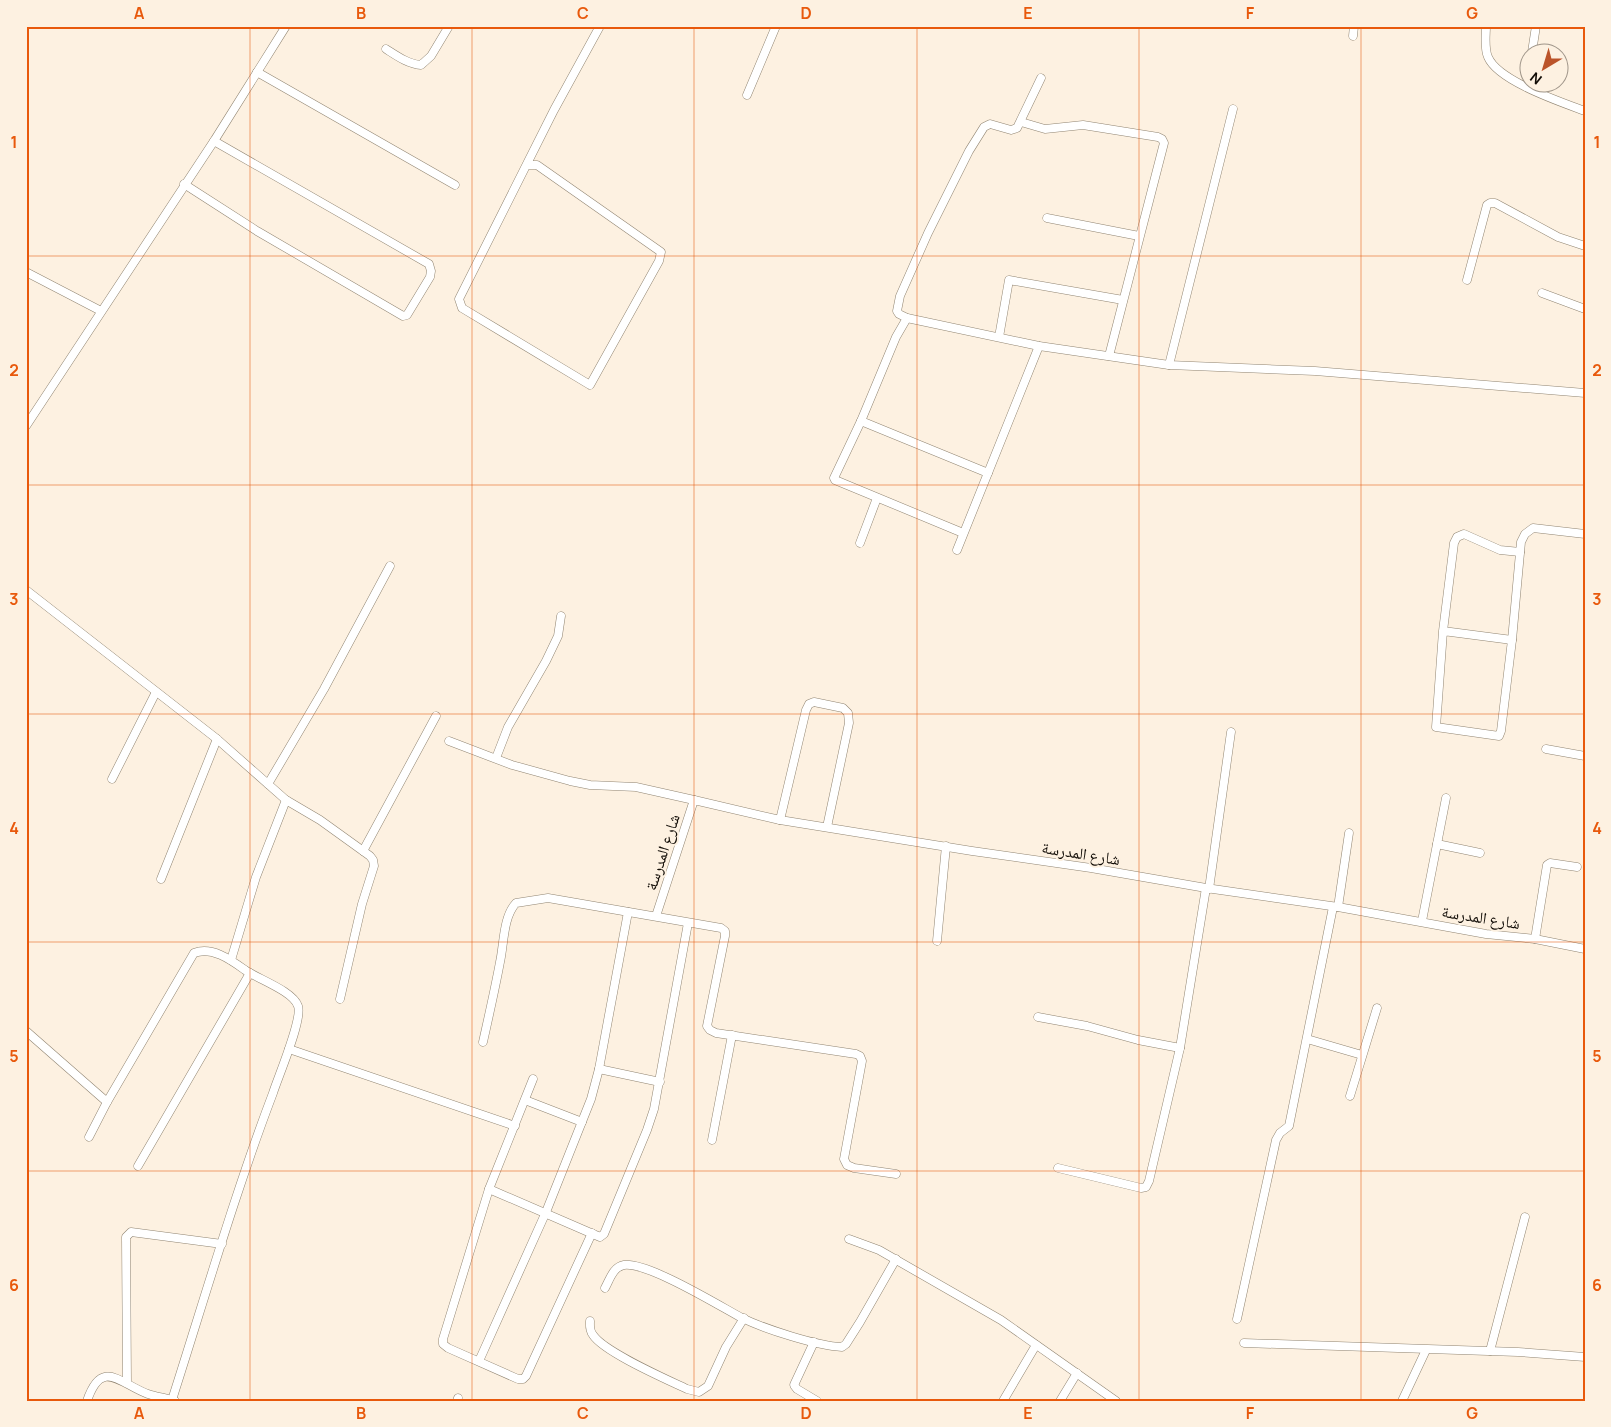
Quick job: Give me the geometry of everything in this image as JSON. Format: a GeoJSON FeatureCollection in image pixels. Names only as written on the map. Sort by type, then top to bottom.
{"type":"FeatureCollection","features":[{"type":"Feature","properties":{"kind":"street"},"geometry":{"type":"LineString","coordinates":[[26,426],[214,141],[286,26]]}},
{"type":"Feature","properties":{"kind":"street"},"geometry":{"type":"LineString","coordinates":[[386,49],[403,60],[414,65],[421,65],[431,56],[449,26]]}},
{"type":"Feature","properties":{"kind":"street"},"geometry":{"type":"LineString","coordinates":[[527,165],[537,165],[661,252],[659,261],[590,385],[462,308],[459,299],[554,110],[600,26]]}},
{"type":"Feature","properties":{"kind":"street"},"geometry":{"type":"LineString","coordinates":[[747,95],[776,26]]}},
{"type":"Feature","properties":{"kind":"street"},"geometry":{"type":"LineString","coordinates":[[1353,36],[1354,26]]}},
{"type":"Feature","properties":{"kind":"street"},"geometry":{"type":"LineString","coordinates":[[1486,26],[1488,58],[1501,73],[1518,82]]}},
{"type":"Feature","properties":{"kind":"street"},"geometry":{"type":"LineString","coordinates":[[1534,42],[1536,26]]}},
{"type":"Feature","properties":{"kind":"street"},"geometry":{"type":"LineString","coordinates":[[257,72],[455,185]]}},
{"type":"Feature","properties":{"kind":"street"},"geometry":{"type":"LineString","coordinates":[[1041,78],[1017,128],[1011,130],[990,124],[984,127],[969,150],[928,233],[900,296],[897,311],[899,314],[907,318],[1039,346],[1169,365],[1314,371],[1585,393]]}},
{"type":"Feature","properties":{"kind":"street"},"geometry":{"type":"LineString","coordinates":[[1537,92],[1585,111]]}},
{"type":"Feature","properties":{"kind":"street"},"geometry":{"type":"LineString","coordinates":[[1169,365],[1234,109]]}},
{"type":"Feature","properties":{"kind":"street"},"geometry":{"type":"LineString","coordinates":[[1021,122],[1045,129],[1083,125],[1096,126],[1162,139],[1164,143],[1109,356]]}},
{"type":"Feature","properties":{"kind":"street"},"geometry":{"type":"LineString","coordinates":[[184,184],[257,231],[403,316],[407,315],[430,277],[429,264],[214,141]]}},
{"type":"Feature","properties":{"kind":"street"},"geometry":{"type":"LineString","coordinates":[[1467,280],[1487,205],[1490,203],[1495,203],[1558,237],[1585,246]]}},
{"type":"Feature","properties":{"kind":"street"},"geometry":{"type":"LineString","coordinates":[[1047,218],[1139,236]]}},
{"type":"Feature","properties":{"kind":"street"},"geometry":{"type":"LineString","coordinates":[[26,272],[101,311]]}},
{"type":"Feature","properties":{"kind":"street"},"geometry":{"type":"LineString","coordinates":[[998,337],[1008,281],[1010,280],[1123,300]]}},
{"type":"Feature","properties":{"kind":"street"},"geometry":{"type":"LineString","coordinates":[[1542,293],[1585,309]]}},
{"type":"Feature","properties":{"kind":"street"},"geometry":{"type":"LineString","coordinates":[[907,318],[896,337],[861,421],[834,478],[838,482],[964,533]]}},
{"type":"Feature","properties":{"kind":"street"},"geometry":{"type":"LineString","coordinates":[[957,550],[1039,346]]}},
{"type":"Feature","properties":{"kind":"street"},"geometry":{"type":"LineString","coordinates":[[861,421],[988,473]]}},
{"type":"Feature","properties":{"kind":"street"},"geometry":{"type":"LineString","coordinates":[[860,543],[877,498]]}},
{"type":"Feature","properties":{"kind":"street"},"geometry":{"type":"LineString","coordinates":[[1520,552],[1500,550],[1464,534],[1457,537],[1454,543],[1443,632],[1436,727],[1499,736],[1512,640],[1521,542],[1525,534],[1533,528],[1585,534]]}},
{"type":"Feature","properties":{"kind":"street"},"geometry":{"type":"LineString","coordinates":[[268,784],[324,689],[390,566]]}},
{"type":"Feature","properties":{"kind":"street"},"geometry":{"type":"LineString","coordinates":[[26,590],[217,739],[286,800],[320,820],[370,856],[374,866],[362,904],[340,998]]}},
{"type":"Feature","properties":{"kind":"street"},"geometry":{"type":"LineString","coordinates":[[496,758],[508,727],[546,661],[558,636],[561,616]]}},
{"type":"Feature","properties":{"kind":"street"},"geometry":{"type":"LineString","coordinates":[[1443,632],[1512,640]]}},
{"type":"Feature","properties":{"kind":"street"},"geometry":{"type":"LineString","coordinates":[[112,779],[156,692]]}},
{"type":"Feature","properties":{"kind":"street"},"geometry":{"type":"LineString","coordinates":[[780,820],[806,710],[809,704],[814,702],[843,708],[848,713],[848,723],[827,827]]}},
{"type":"Feature","properties":{"kind":"street"},"geometry":{"type":"LineString","coordinates":[[363,850],[436,716]]}},
{"type":"Feature","properties":{"kind":"street"},"geometry":{"type":"LineString","coordinates":[[1058,1168],[1141,1188],[1146,1187],[1149,1181],[1180,1048],[1208,888],[1231,732]]}},
{"type":"Feature","properties":{"kind":"street"},"geometry":{"type":"LineString","coordinates":[[161,879],[217,739]]}},
{"type":"Feature","properties":{"kind":"street"},"geometry":{"type":"LineString","coordinates":[[449,741],[512,765],[570,781],[590,785],[636,787],[694,800]]}},
{"type":"Feature","properties":{"kind":"street"},"geometry":{"type":"LineString","coordinates":[[1546,749],[1585,756]]}},
{"type":"Feature","properties":{"kind":"street"},"geometry":{"type":"LineString","coordinates":[[1422,921],[1446,798]]}},
{"type":"Feature","properties":{"kind":"street"},"geometry":{"type":"LineString","coordinates":[[230,960],[256,877],[286,800]]}},
{"type":"Feature","properties":{"kind":"street","name":"شارع المدرسة"},"geometry":{"type":"LineString","coordinates":[[656,916],[694,800],[780,820],[1336,907],[1486,934],[1535,939],[1585,949]]}},
{"type":"Feature","properties":{"kind":"street"},"geometry":{"type":"LineString","coordinates":[[1237,1319],[1276,1140],[1280,1133],[1289,1126],[1336,907],[1349,833]]}},
{"type":"Feature","properties":{"kind":"street"},"geometry":{"type":"LineString","coordinates":[[1438,844],[1480,853]]}},
{"type":"Feature","properties":{"kind":"street"},"geometry":{"type":"LineString","coordinates":[[938,941],[946,846]]}},
{"type":"Feature","properties":{"kind":"street"},"geometry":{"type":"LineString","coordinates":[[1535,939],[1547,865],[1550,863],[1577,868]]}},
{"type":"Feature","properties":{"kind":"street"},"geometry":{"type":"LineString","coordinates":[[483,1042],[501,960],[507,921],[510,911],[516,903],[548,898],[721,928],[725,931],[725,936],[707,1026],[716,1033],[860,1056],[862,1061],[844,1159],[847,1165],[854,1168],[896,1174]]}},
{"type":"Feature","properties":{"kind":"street"},"geometry":{"type":"LineString","coordinates":[[479,1361],[546,1212],[591,1099],[599,1069],[628,912]]}},
{"type":"Feature","properties":{"kind":"street"},"geometry":{"type":"LineString","coordinates":[[489,1189],[546,1212],[600,1237],[607,1228],[647,1130],[660,1082],[688,923]]}},
{"type":"Feature","properties":{"kind":"street"},"geometry":{"type":"LineString","coordinates":[[87,1401],[96,1381],[102,1378],[115,1377],[147,1393],[173,1400],[267,1107],[289,1049],[299,1011],[298,1004],[286,993],[250,974],[230,960],[209,951],[201,950],[194,953],[89,1136]]}},
{"type":"Feature","properties":{"kind":"street"},"geometry":{"type":"LineString","coordinates":[[138,1166],[250,974]]}},
{"type":"Feature","properties":{"kind":"street"},"geometry":{"type":"LineString","coordinates":[[1350,1096],[1377,1008]]}},
{"type":"Feature","properties":{"kind":"street"},"geometry":{"type":"LineString","coordinates":[[1038,1017],[1087,1026],[1138,1040],[1180,1048]]}},
{"type":"Feature","properties":{"kind":"street"},"geometry":{"type":"LineString","coordinates":[[26,1031],[107,1102]]}},
{"type":"Feature","properties":{"kind":"street"},"geometry":{"type":"LineString","coordinates":[[712,1140],[732,1035]]}},
{"type":"Feature","properties":{"kind":"street"},"geometry":{"type":"LineString","coordinates":[[1307,1039],[1362,1055]]}},
{"type":"Feature","properties":{"kind":"street"},"geometry":{"type":"LineString","coordinates":[[289,1049],[515,1126]]}},
{"type":"Feature","properties":{"kind":"street"},"geometry":{"type":"LineString","coordinates":[[599,1069],[660,1082]]}},
{"type":"Feature","properties":{"kind":"street"},"geometry":{"type":"LineString","coordinates":[[533,1080],[489,1189],[443,1344],[448,1348],[522,1380],[526,1376],[592,1233]]}},
{"type":"Feature","properties":{"kind":"street"},"geometry":{"type":"LineString","coordinates":[[525,1100],[582,1122]]}},
{"type":"Feature","properties":{"kind":"street"},"geometry":{"type":"LineString","coordinates":[[1490,1351],[1525,1217]]}},
{"type":"Feature","properties":{"kind":"street"},"geometry":{"type":"LineString","coordinates":[[127,1383],[126,1237],[128,1234],[131,1232],[222,1244]]}},
{"type":"Feature","properties":{"kind":"street"},"geometry":{"type":"LineString","coordinates":[[849,1239],[879,1250],[896,1259],[1001,1320],[1116,1401]]}},
{"type":"Feature","properties":{"kind":"street"},"geometry":{"type":"LineString","coordinates":[[605,1288],[614,1270],[622,1266],[639,1266],[769,1329],[814,1342],[842,1347],[846,1344],[896,1259]]}},
{"type":"Feature","properties":{"kind":"street"},"geometry":{"type":"LineString","coordinates":[[590,1321],[590,1330],[593,1337],[611,1351],[687,1389],[699,1392],[708,1386],[726,1347],[744,1318]]}},
{"type":"Feature","properties":{"kind":"street"},"geometry":{"type":"LineString","coordinates":[[814,1342],[794,1385],[797,1389],[817,1401]]}},
{"type":"Feature","properties":{"kind":"street"},"geometry":{"type":"LineString","coordinates":[[1244,1343],[1490,1351],[1585,1357]]}},
{"type":"Feature","properties":{"kind":"street"},"geometry":{"type":"LineString","coordinates":[[1003,1401],[1036,1345]]}},
{"type":"Feature","properties":{"kind":"street"},"geometry":{"type":"LineString","coordinates":[[1402,1401],[1426,1350]]}},
{"type":"Feature","properties":{"kind":"street"},"geometry":{"type":"LineString","coordinates":[[1060,1401],[1077,1373]]}}]}
